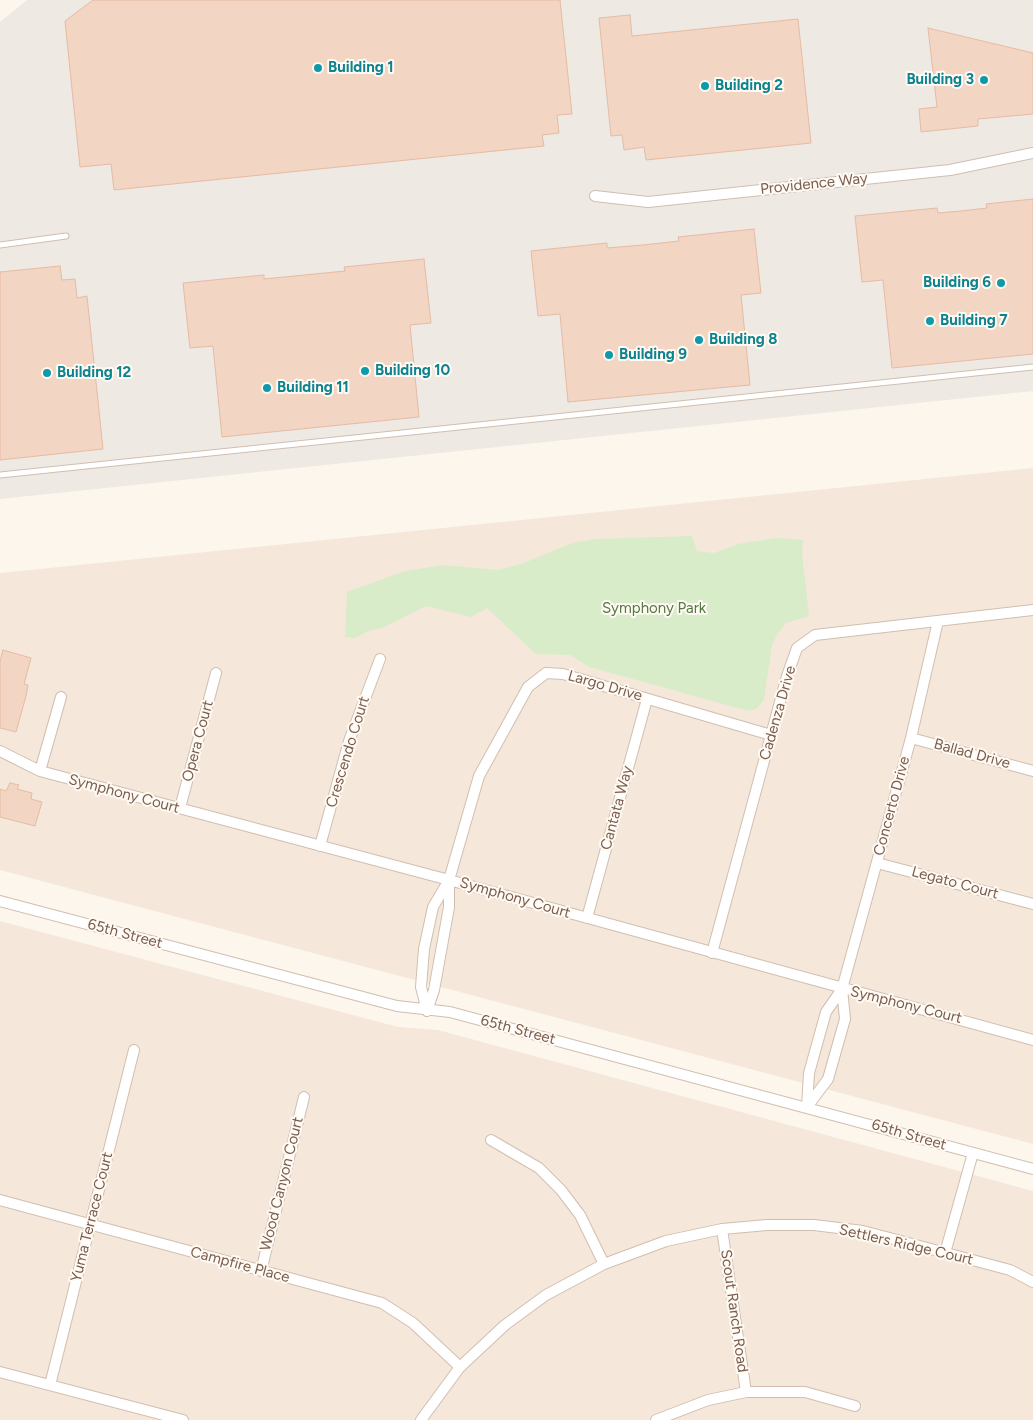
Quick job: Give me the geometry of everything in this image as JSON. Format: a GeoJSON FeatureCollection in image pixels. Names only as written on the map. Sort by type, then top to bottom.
{"type":"FeatureCollection","features":[{"type":"Feature","properties":{"kind":"street","name":"Providence Way"},"geometry":{"type":"LineString","coordinates":[[595,196],[648,202],[950,170],[1033,154]]}},
{"type":"Feature","properties":{"kind":"street","name":"Cadenza Drive"},"geometry":{"type":"LineString","coordinates":[[712,953],[787,676],[797,648],[815,635],[1033,610]]}},
{"type":"Feature","properties":{"kind":"street","name":"Concerto Drive"},"geometry":{"type":"LineString","coordinates":[[807,1107],[809,1073],[826,1012],[842,989],[911,738],[938,621]]}},
{"type":"Feature","properties":{"kind":"street","name":"Crescendo Court"},"geometry":{"type":"LineString","coordinates":[[320,846],[349,741],[380,659]]}},
{"type":"Feature","properties":{"kind":"street","name":"Opera Court"},"geometry":{"type":"LineString","coordinates":[[180,808],[216,673]]}},
{"type":"Feature","properties":{"kind":"street","name":"Largo Drive"},"geometry":{"type":"LineString","coordinates":[[427,1011],[421,987],[424,949],[434,907],[449,880],[479,776],[528,687],[546,673],[563,674],[771,735]]}},
{"type":"Feature","properties":{"kind":"street"},"geometry":{"type":"LineString","coordinates":[[40,771],[61,698]]}},
{"type":"Feature","properties":{"kind":"street","name":"Cantata Way"},"geometry":{"type":"LineString","coordinates":[[587,918],[647,698]]}},
{"type":"Feature","properties":{"kind":"street","name":"Ballad Drive"},"geometry":{"type":"LineString","coordinates":[[911,738],[1033,771]]}},
{"type":"Feature","properties":{"kind":"street","name":"Symphony Court"},"geometry":{"type":"LineString","coordinates":[[0,751],[40,771],[449,880],[1033,1040]]}},
{"type":"Feature","properties":{"kind":"street","name":"Legato Court"},"geometry":{"type":"LineString","coordinates":[[877,863],[1033,904]]}},
{"type":"Feature","properties":{"kind":"street","name":"Largo Drive"},"geometry":{"type":"LineString","coordinates":[[427,1011],[434,990],[449,907],[449,880]]}},
{"type":"Feature","properties":{"kind":"street","name":"65th Street"},"geometry":{"type":"LineString","coordinates":[[0,901],[397,1006],[427,1011],[450,1012],[1033,1169]]}},
{"type":"Feature","properties":{"kind":"street","name":"Concerto Drive"},"geometry":{"type":"LineString","coordinates":[[807,1107],[828,1080],[845,1018],[842,989]]}},
{"type":"Feature","properties":{"kind":"street","name":"Yuma Terrace Court"},"geometry":{"type":"LineString","coordinates":[[50,1385],[134,1050]]}},
{"type":"Feature","properties":{"kind":"street","name":"Wood Canyon Court"},"geometry":{"type":"LineString","coordinates":[[260,1271],[304,1097]]}},
{"type":"Feature","properties":{"kind":"street"},"geometry":{"type":"LineString","coordinates":[[491,1140],[539,1168],[561,1190],[580,1215],[604,1264]]}},
{"type":"Feature","properties":{"kind":"street"},"geometry":{"type":"LineString","coordinates":[[945,1253],[973,1153]]}},
{"type":"Feature","properties":{"kind":"street","name":"Campfire Place"},"geometry":{"type":"LineString","coordinates":[[0,1200],[382,1304],[413,1323],[460,1367]]}},
{"type":"Feature","properties":{"kind":"street","name":"Settlers Ridge Court"},"geometry":{"type":"LineString","coordinates":[[421,1420],[460,1367],[505,1325],[546,1295],[604,1264],[666,1241],[722,1229],[767,1225],[814,1225],[863,1232],[945,1253],[1010,1270],[1033,1282]]}},
{"type":"Feature","properties":{"kind":"street","name":"Scout Ranch Road"},"geometry":{"type":"LineString","coordinates":[[722,1229],[746,1392]]}},
{"type":"Feature","properties":{"kind":"street"},"geometry":{"type":"LineString","coordinates":[[0,1372],[182,1420]]}},
{"type":"Feature","properties":{"kind":"street"},"geometry":{"type":"LineString","coordinates":[[656,1420],[708,1400],[746,1392],[805,1392],[855,1406]]}},
{"type":"Feature","properties":{"kind":"lane"},"geometry":{"type":"LineString","coordinates":[[0,245],[66,236]]}},
{"type":"Feature","properties":{"kind":"lane"},"geometry":{"type":"LineString","coordinates":[[0,475],[1033,367]]}},
{"type":"Feature","properties":{"kind":"shaded area"},"geometry":{"type":"Polygon","coordinates":[[[27,0],[1033,0],[1033,391],[0,499],[0,22],[27,0]]]}},
{"type":"Feature","properties":{"kind":"shaded area"},"geometry":{"type":"Polygon","coordinates":[[[1033,468],[1033,1144],[0,870],[0,573],[1033,468]]]}},
{"type":"Feature","properties":{"kind":"shaded area"},"geometry":{"type":"Polygon","coordinates":[[[0,921],[398,1027],[438,1030],[1033,1191],[1033,1420],[0,1420],[0,921]]]}},
{"type":"Feature","properties":{"kind":"green space","name":"Symphony Park"},"geometry":{"type":"Polygon","coordinates":[[[692,536],[697,551],[714,553],[738,544],[777,538],[803,540],[802,553],[809,616],[786,623],[778,633],[772,645],[764,700],[756,709],[749,711],[589,667],[570,655],[536,654],[487,608],[471,617],[426,606],[382,628],[371,630],[355,638],[345,637],[347,592],[405,571],[444,565],[498,570],[524,563],[572,543],[596,539],[692,536]]]}},
{"type":"Feature","properties":{"kind":"building","name":"Building 1"},"geometry":{"type":"Polygon","coordinates":[[[93,0],[560,0],[572,114],[557,115],[559,133],[542,135],[544,146],[114,190],[111,164],[80,167],[65,21],[93,0]]]}},
{"type":"Feature","properties":{"kind":"building","name":"Building 2"},"geometry":{"type":"Polygon","coordinates":[[[630,15],[632,36],[798,19],[811,143],[646,160],[644,147],[624,150],[622,135],[611,136],[599,18],[630,15]]]}},
{"type":"Feature","properties":{"kind":"building","name":"Building 3"},"geometry":{"type":"Polygon","coordinates":[[[928,28],[1033,53],[1033,114],[978,119],[978,126],[921,132],[919,109],[937,107],[928,28]]]}},
{"type":"Feature","properties":{"kind":"building"},"geometry":{"type":"Polygon","coordinates":[[[1033,199],[1033,354],[892,368],[883,280],[862,282],[855,216],[937,208],[938,213],[961,211],[987,208],[986,204],[1033,199]]]}},
{"type":"Feature","properties":{"kind":"building"},"geometry":{"type":"Polygon","coordinates":[[[754,229],[761,293],[741,295],[750,385],[568,402],[560,314],[538,316],[531,251],[607,243],[607,248],[643,245],[679,241],[678,237],[754,229]]]}},
{"type":"Feature","properties":{"kind":"building"},"geometry":{"type":"Polygon","coordinates":[[[424,259],[431,323],[410,325],[419,417],[222,437],[213,346],[190,348],[183,283],[264,275],[264,279],[345,271],[344,267],[424,259]]]}},
{"type":"Feature","properties":{"kind":"building","name":"Building 12"},"geometry":{"type":"Polygon","coordinates":[[[60,266],[62,280],[75,279],[77,298],[87,296],[103,449],[0,460],[0,272],[60,266]]]}},
{"type":"Feature","properties":{"kind":"building"},"geometry":{"type":"Polygon","coordinates":[[[3,650],[31,658],[24,684],[28,685],[26,696],[16,732],[0,728],[0,661],[3,650]]]}},
{"type":"Feature","properties":{"kind":"building"},"geometry":{"type":"Polygon","coordinates":[[[10,783],[19,785],[17,789],[32,793],[31,799],[42,802],[35,826],[0,817],[0,789],[6,791],[10,783]]]}},
{"type":"Feature","properties":{"kind":"place","name":"Building 1"},"geometry":{"type":"Point","coordinates":[318,68]}},
{"type":"Feature","properties":{"kind":"place","name":"Building 3"},"geometry":{"type":"Point","coordinates":[984,80]}},
{"type":"Feature","properties":{"kind":"place","name":"Building 2"},"geometry":{"type":"Point","coordinates":[705,86]}},
{"type":"Feature","properties":{"kind":"place","name":"Building 6"},"geometry":{"type":"Point","coordinates":[1001,283]}},
{"type":"Feature","properties":{"kind":"place","name":"Building 7"},"geometry":{"type":"Point","coordinates":[930,321]}},
{"type":"Feature","properties":{"kind":"place","name":"Building 8"},"geometry":{"type":"Point","coordinates":[699,340]}},
{"type":"Feature","properties":{"kind":"place","name":"Building 9"},"geometry":{"type":"Point","coordinates":[609,355]}},
{"type":"Feature","properties":{"kind":"place","name":"Building 10"},"geometry":{"type":"Point","coordinates":[365,371]}},
{"type":"Feature","properties":{"kind":"place","name":"Building 12"},"geometry":{"type":"Point","coordinates":[47,373]}},
{"type":"Feature","properties":{"kind":"place","name":"Building 11"},"geometry":{"type":"Point","coordinates":[267,388]}}]}
